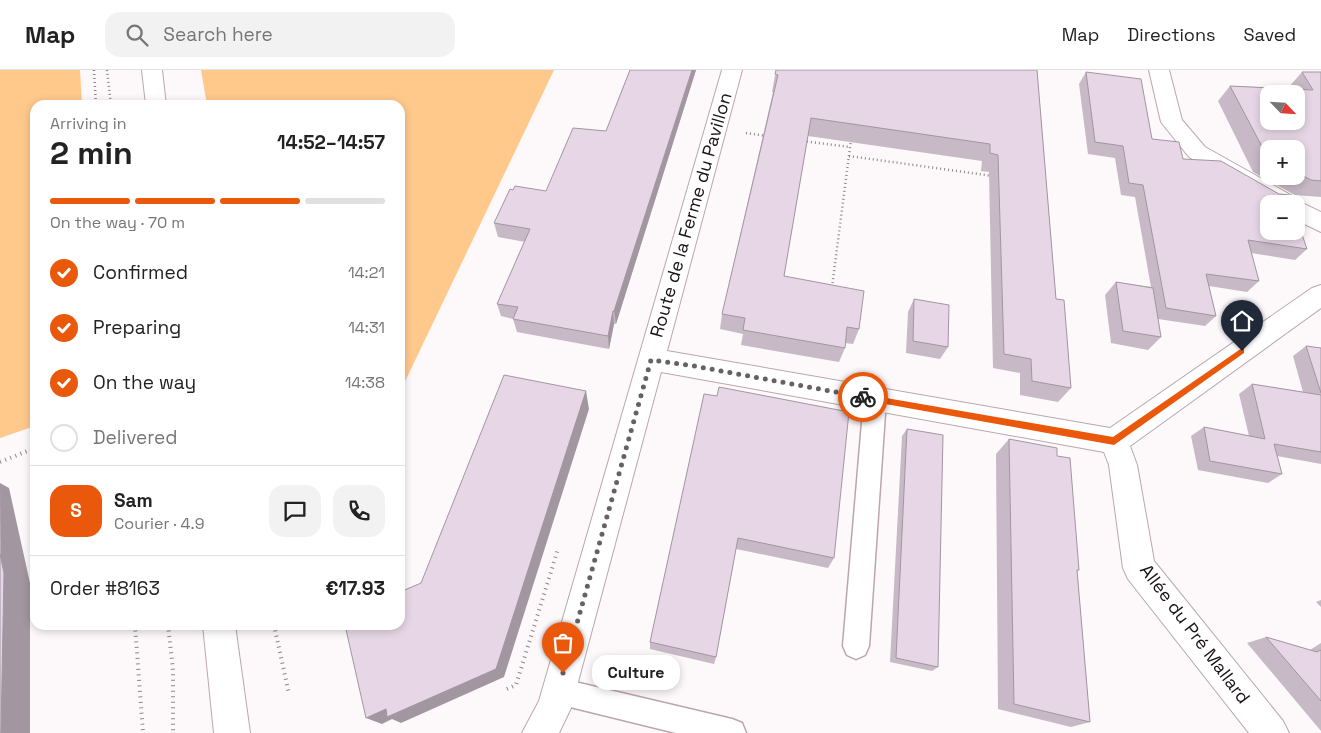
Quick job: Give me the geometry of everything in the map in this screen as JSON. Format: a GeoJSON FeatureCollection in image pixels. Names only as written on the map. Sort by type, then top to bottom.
{"type":"FeatureCollection","features":[{"type":"Feature","properties":{"kind":"street"},"geometry":{"type":"LineString","coordinates":[[152,70],[155,100]]}},
{"type":"Feature","properties":{"kind":"street","name":"Route de la Ferme du Pavillon"},"geometry":{"type":"LineString","coordinates":[[540,733],[554,708],[732,70]]}},
{"type":"Feature","properties":{"kind":"street"},"geometry":{"type":"LineString","coordinates":[[1160,70],[1172,122],[1197,152],[1272,195]]}},
{"type":"Feature","properties":{"kind":"street"},"geometry":{"type":"LineString","coordinates":[[1305,213],[1321,223]]}},
{"type":"Feature","properties":{"kind":"street"},"geometry":{"type":"LineString","coordinates":[[651,360],[1114,441],[1321,295]]}},
{"type":"Feature","properties":{"kind":"street","name":"Allée du Pré Mallard"},"geometry":{"type":"LineString","coordinates":[[1114,441],[1123,465],[1139,568],[1271,733]]}},
{"type":"Feature","properties":{"kind":"street"},"geometry":{"type":"LineString","coordinates":[[220,630],[232,733]]}},
{"type":"Feature","properties":{"kind":"lane"},"geometry":{"type":"LineString","coordinates":[[856,646],[875,399]]}},
{"type":"Feature","properties":{"kind":"lane"},"geometry":{"type":"LineString","coordinates":[[558,691],[732,733]]}},
{"type":"Feature","properties":{"kind":"path"},"geometry":{"type":"LineString","coordinates":[[94,70],[96,100]]}},
{"type":"Feature","properties":{"kind":"path"},"geometry":{"type":"LineString","coordinates":[[106,70],[110,100]]}},
{"type":"Feature","properties":{"kind":"path"},"geometry":{"type":"LineString","coordinates":[[716,129],[773,137]]}},
{"type":"Feature","properties":{"kind":"path"},"geometry":{"type":"LineString","coordinates":[[831,292],[851,138]]}},
{"type":"Feature","properties":{"kind":"path"},"geometry":{"type":"LineString","coordinates":[[802,140],[850,147]]}},
{"type":"Feature","properties":{"kind":"path"},"geometry":{"type":"LineString","coordinates":[[849,156],[997,177]]}},
{"type":"Feature","properties":{"kind":"path"},"geometry":{"type":"LineString","coordinates":[[0,462],[30,450]]}},
{"type":"Feature","properties":{"kind":"path"},"geometry":{"type":"LineString","coordinates":[[135,630],[143,733]]}},
{"type":"Feature","properties":{"kind":"path"},"geometry":{"type":"LineString","coordinates":[[168,630],[172,670],[173,733]]}},
{"type":"Feature","properties":{"kind":"path"},"geometry":{"type":"LineString","coordinates":[[275,630],[289,694]]}},
{"type":"Feature","properties":{"kind":"shaded area"},"geometry":{"type":"Polygon","coordinates":[[[0,70],[80,70],[82,100],[30,100],[30,428],[0,438],[0,70]]]}},
{"type":"Feature","properties":{"kind":"shaded area"},"geometry":{"type":"Polygon","coordinates":[[[201,70],[554,70],[405,382],[405,100],[206,100],[201,70]]]}},
{"type":"Feature","properties":{"kind":"building"},"geometry":{"type":"Polygon","coordinates":[[[630,70],[692,70],[613,311],[608,336],[513,319],[518,307],[497,304],[530,229],[494,223],[510,189],[513,190],[515,186],[546,191],[573,128],[606,131],[630,70]]]}},
{"type":"Feature","properties":{"kind":"building"},"geometry":{"type":"Polygon","coordinates":[[[776,70],[1037,70],[1056,299],[1064,300],[1071,388],[1032,381],[1031,359],[1004,354],[998,155],[990,153],[990,144],[811,118],[784,276],[864,291],[859,329],[847,327],[845,348],[743,330],[745,318],[722,314],[778,75],[775,74],[776,70]]]}},
{"type":"Feature","properties":{"kind":"building"},"geometry":{"type":"Polygon","coordinates":[[[1086,72],[1141,79],[1152,139],[1179,142],[1183,159],[1221,161],[1260,183],[1260,185],[1279,194],[1289,195],[1260,195],[1260,240],[1304,240],[1307,249],[1248,240],[1259,281],[1206,274],[1216,316],[1166,308],[1143,185],[1129,183],[1123,146],[1095,142],[1086,72]]]}},
{"type":"Feature","properties":{"kind":"building"},"geometry":{"type":"Polygon","coordinates":[[[1302,72],[1321,72],[1321,181],[1311,180],[1305,177],[1305,140],[1260,140],[1260,143],[1230,86],[1260,87],[1260,130],[1305,130],[1305,90],[1313,90],[1302,72]]]}},
{"type":"Feature","properties":{"kind":"building"},"geometry":{"type":"Polygon","coordinates":[[[1116,282],[1153,288],[1161,337],[1123,331],[1116,282]]]}},
{"type":"Feature","properties":{"kind":"building"},"geometry":{"type":"Polygon","coordinates":[[[914,299],[949,305],[948,347],[913,341],[914,299]]]}},
{"type":"Feature","properties":{"kind":"building"},"geometry":{"type":"Polygon","coordinates":[[[1306,346],[1321,348],[1321,393],[1306,346]]]}},
{"type":"Feature","properties":{"kind":"building"},"geometry":{"type":"Polygon","coordinates":[[[504,375],[586,391],[496,669],[387,717],[386,709],[366,718],[346,630],[405,630],[405,590],[421,583],[504,375]]]}},
{"type":"Feature","properties":{"kind":"building"},"geometry":{"type":"Polygon","coordinates":[[[1252,384],[1321,395],[1321,452],[1274,444],[1282,474],[1210,461],[1204,427],[1265,439],[1252,384]]]}},
{"type":"Feature","properties":{"kind":"building"},"geometry":{"type":"Polygon","coordinates":[[[719,387],[849,412],[834,558],[738,538],[716,657],[650,642],[704,394],[717,396],[719,387]]]}},
{"type":"Feature","properties":{"kind":"building"},"geometry":{"type":"Polygon","coordinates":[[[907,429],[943,435],[938,667],[896,658],[907,429]]]}},
{"type":"Feature","properties":{"kind":"building"},"geometry":{"type":"Polygon","coordinates":[[[1009,439],[1057,448],[1057,456],[1070,458],[1090,722],[1014,704],[1009,439]]]}},
{"type":"Feature","properties":{"kind":"building"},"geometry":{"type":"Polygon","coordinates":[[[0,554],[4,573],[1,733],[0,733],[0,554]]]}},
{"type":"Feature","properties":{"kind":"building"},"geometry":{"type":"Polygon","coordinates":[[[1266,637],[1317,652],[1321,650],[1321,701],[1266,637]]]}},
{"type":"Feature","properties":{"kind":"way so far"},"geometry":{"type":"LineString","coordinates":[[563,673],[651,360],[863,397]]}},
{"type":"Feature","properties":{"kind":"place","name":"Culture"},"geometry":{"type":"Point","coordinates":[563,673]}},
{"type":"Feature","properties":{"kind":"route"},"geometry":{"type":"LineString","coordinates":[[863,397],[1114,441],[1242,351]]}}]}
